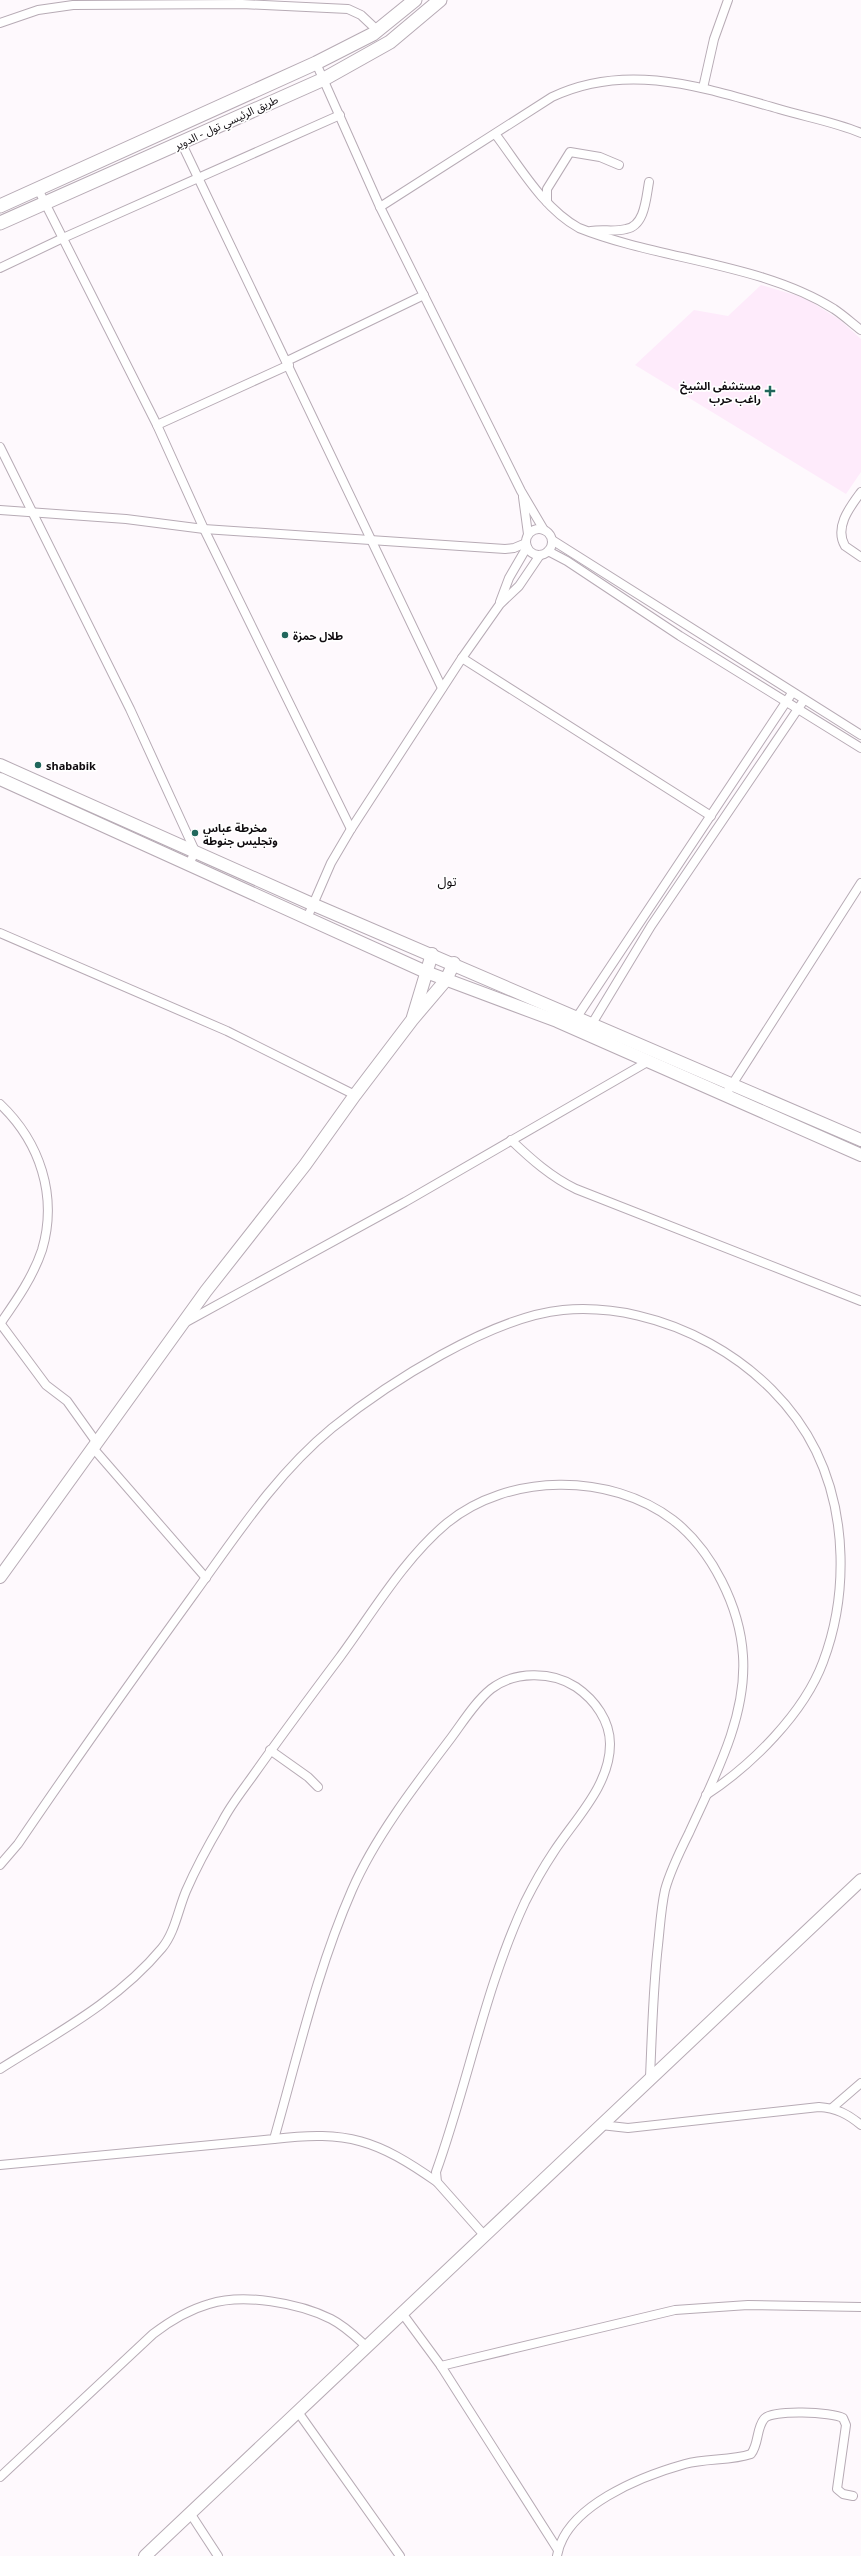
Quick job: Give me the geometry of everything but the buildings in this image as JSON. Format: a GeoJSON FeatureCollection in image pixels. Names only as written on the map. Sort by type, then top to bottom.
{"type":"FeatureCollection","features":[{"type":"Feature","properties":{"kind":"main road","name":"طريق الرئيسي تول - الدوير"},"geometry":{"type":"LineString","coordinates":[[0,206],[316,63],[378,30],[415,0]]}},
{"type":"Feature","properties":{"kind":"main road","name":"طريق الرئيسي تول - الدوير"},"geometry":{"type":"LineString","coordinates":[[0,223],[324,78],[390,42],[440,0]]}},
{"type":"Feature","properties":{"kind":"street"},"geometry":{"type":"LineString","coordinates":[[703,88],[714,39],[728,0]]}},
{"type":"Feature","properties":{"kind":"street"},"geometry":{"type":"LineString","coordinates":[[0,23],[38,10],[72,3],[209,3],[262,4],[348,9],[361,15],[378,30]]}},
{"type":"Feature","properties":{"kind":"street"},"geometry":{"type":"LineString","coordinates":[[316,63],[324,78],[380,208],[521,491],[544,530],[552,540],[792,693],[861,735]]}},
{"type":"Feature","properties":{"kind":"street"},"geometry":{"type":"LineString","coordinates":[[380,208],[496,135],[552,97],[589,82],[635,78],[703,88],[861,133]]}},
{"type":"Feature","properties":{"kind":"street"},"geometry":{"type":"LineString","coordinates":[[0,268],[198,177],[340,115]]}},
{"type":"Feature","properties":{"kind":"street"},"geometry":{"type":"LineString","coordinates":[[496,135],[547,202],[570,223],[589,232],[752,275],[801,292],[834,309],[861,330]]}},
{"type":"Feature","properties":{"kind":"street"},"geometry":{"type":"LineString","coordinates":[[182,142],[442,688]]}},
{"type":"Feature","properties":{"kind":"street"},"geometry":{"type":"LineString","coordinates":[[547,202],[547,189],[570,152],[600,157],[619,165]]}},
{"type":"Feature","properties":{"kind":"street"},"geometry":{"type":"LineString","coordinates":[[589,232],[634,227],[639,220],[649,182]]}},
{"type":"Feature","properties":{"kind":"street"},"geometry":{"type":"LineString","coordinates":[[38,189],[157,425],[204,529],[351,829]]}},
{"type":"Feature","properties":{"kind":"street"},"geometry":{"type":"LineString","coordinates":[[157,425],[424,296]]}},
{"type":"Feature","properties":{"kind":"street"},"geometry":{"type":"LineString","coordinates":[[0,447],[31,513],[130,709],[195,851],[189,865]]}},
{"type":"Feature","properties":{"kind":"street"},"geometry":{"type":"LineString","coordinates":[[500,604],[509,578],[526,545],[528,534],[521,491]]}},
{"type":"Feature","properties":{"kind":"street"},"geometry":{"type":"LineString","coordinates":[[861,492],[843,520],[842,535],[845,546],[861,557]]}},
{"type":"Feature","properties":{"kind":"street"},"geometry":{"type":"LineString","coordinates":[[0,510],[126,519],[204,529],[505,549],[526,545]]}},
{"type":"Feature","properties":{"kind":"street"},"geometry":{"type":"LineString","coordinates":[[528,534],[536,529],[544,530]]}},
{"type":"Feature","properties":{"kind":"street"},"geometry":{"type":"LineString","coordinates":[[308,916],[331,864],[351,829],[442,688],[500,604],[519,586],[552,540]]}},
{"type":"Feature","properties":{"kind":"street"},"geometry":{"type":"LineString","coordinates":[[526,545],[532,553],[544,553],[567,561],[642,612],[861,748]]}},
{"type":"Feature","properties":{"kind":"street"},"geometry":{"type":"LineString","coordinates":[[462,658],[711,816]]}},
{"type":"Feature","properties":{"kind":"street"},"geometry":{"type":"LineString","coordinates":[[577,1017],[792,693]]}},
{"type":"Feature","properties":{"kind":"street"},"geometry":{"type":"LineString","coordinates":[[586,1034],[679,884],[804,700]]}},
{"type":"Feature","properties":{"kind":"street"},"geometry":{"type":"LineString","coordinates":[[0,765],[312,904],[454,963],[592,1023],[861,1155]]}},
{"type":"Feature","properties":{"kind":"street"},"geometry":{"type":"LineString","coordinates":[[0,779],[104,828],[308,916],[426,972],[458,983],[586,1034],[649,1061],[728,1089],[861,1140]]}},
{"type":"Feature","properties":{"kind":"street"},"geometry":{"type":"LineString","coordinates":[[104,828],[110,815]]}},
{"type":"Feature","properties":{"kind":"street"},"geometry":{"type":"LineString","coordinates":[[687,853],[696,859]]}},
{"type":"Feature","properties":{"kind":"street"},"geometry":{"type":"LineString","coordinates":[[670,878],[679,884]]}},
{"type":"Feature","properties":{"kind":"street"},"geometry":{"type":"LineString","coordinates":[[728,1089],[861,883]]}},
{"type":"Feature","properties":{"kind":"street"},"geometry":{"type":"LineString","coordinates":[[0,933],[227,1031],[354,1095]]}},
{"type":"Feature","properties":{"kind":"street"},"geometry":{"type":"LineString","coordinates":[[412,1020],[432,954]]}},
{"type":"Feature","properties":{"kind":"street"},"geometry":{"type":"LineString","coordinates":[[0,1577],[182,1324],[244,1241],[305,1165],[354,1095],[412,1020],[446,980],[454,963]]}},
{"type":"Feature","properties":{"kind":"street"},"geometry":{"type":"LineString","coordinates":[[182,1324],[405,1202],[649,1061]]}},
{"type":"Feature","properties":{"kind":"street"},"geometry":{"type":"LineString","coordinates":[[0,1104],[16,1119],[32,1143],[40,1165],[49,1203],[42,1250],[29,1279],[0,1324],[46,1385],[67,1401],[95,1446],[206,1578]]}},
{"type":"Feature","properties":{"kind":"street"},"geometry":{"type":"LineString","coordinates":[[511,1140],[533,1161],[563,1183],[576,1189],[861,1301]]}},
{"type":"Feature","properties":{"kind":"street"},"geometry":{"type":"LineString","coordinates":[[0,1865],[18,1844],[206,1578],[285,1474],[328,1431],[375,1396],[475,1338],[521,1321],[566,1310],[635,1316],[665,1323],[687,1331],[721,1349],[742,1364],[767,1387],[799,1424],[815,1450],[825,1474],[837,1523],[840,1552],[840,1583],[831,1638],[822,1664],[812,1686],[783,1727],[736,1772],[706,1795]]}},
{"type":"Feature","properties":{"kind":"street"},"geometry":{"type":"LineString","coordinates":[[0,2069],[116,1994],[137,1976],[162,1948],[174,1926],[186,1891],[223,1819],[270,1750],[391,1587],[428,1542],[446,1524],[479,1502],[507,1490],[536,1486],[589,1486],[628,1498],[673,1521],[687,1532],[709,1560],[731,1605],[743,1649],[742,1695],[737,1713],[706,1795],[666,1887],[662,1905],[654,1995],[650,2077]]}},
{"type":"Feature","properties":{"kind":"street"},"geometry":{"type":"LineString","coordinates":[[274,2139],[307,2015],[336,1930],[362,1866],[439,1754],[491,1690],[505,1681],[520,1677],[550,1676],[576,1687],[597,1707],[608,1729],[608,1759],[600,1783],[552,1854],[526,1901],[506,1949],[436,2172],[437,2182]]}},
{"type":"Feature","properties":{"kind":"street"},"geometry":{"type":"LineString","coordinates":[[270,1750],[303,1773],[318,1787]]}},
{"type":"Feature","properties":{"kind":"street"},"geometry":{"type":"LineString","coordinates":[[145,2556],[650,2077],[861,1880]]}},
{"type":"Feature","properties":{"kind":"street"},"geometry":{"type":"LineString","coordinates":[[832,2108],[861,2084]]}},
{"type":"Feature","properties":{"kind":"street"},"geometry":{"type":"LineString","coordinates":[[601,2125],[628,2128],[819,2107],[832,2108],[849,2115],[861,2125]]}},
{"type":"Feature","properties":{"kind":"street"},"geometry":{"type":"LineString","coordinates":[[0,2165],[274,2139],[313,2136],[340,2137],[366,2142],[394,2154],[437,2182],[484,2235]]}},
{"type":"Feature","properties":{"kind":"street"},"geometry":{"type":"LineString","coordinates":[[0,2477],[153,2334],[192,2310],[210,2303],[235,2300],[264,2301],[293,2306],[332,2319],[367,2347]]}},
{"type":"Feature","properties":{"kind":"street"},"geometry":{"type":"LineString","coordinates":[[441,2366],[675,2310],[748,2305],[861,2307]]}},
{"type":"Feature","properties":{"kind":"street"},"geometry":{"type":"LineString","coordinates":[[402,2313],[441,2366],[558,2553]]}},
{"type":"Feature","properties":{"kind":"street"},"geometry":{"type":"LineString","coordinates":[[298,2412],[400,2556]]}},
{"type":"Feature","properties":{"kind":"street"},"geometry":{"type":"LineString","coordinates":[[558,2553],[559,2543],[570,2528],[597,2502],[614,2491],[684,2464],[751,2454],[764,2418],[773,2413],[822,2414],[844,2418],[846,2425],[837,2489],[843,2494],[853,2496]]}},
{"type":"Feature","properties":{"kind":"street"},"geometry":{"type":"LineString","coordinates":[[190,2513],[218,2556]]}},
{"type":"Feature","properties":{"kind":"shaded area","name":"مستشفى الشيخ راغب حرب"},"geometry":{"type":"Polygon","coordinates":[[[761,285],[805,298],[840,320],[861,339],[861,472],[846,494],[635,365],[694,310],[728,316],[761,285]]]}},
{"type":"Feature","properties":{"kind":"place","name":"مستشفى الشيخ راغب حرب"},"geometry":{"type":"Point","coordinates":[770,391]}},
{"type":"Feature","properties":{"kind":"place","name":"طلال حمزة"},"geometry":{"type":"Point","coordinates":[285,635]}},
{"type":"Feature","properties":{"kind":"place","name":"shababik"},"geometry":{"type":"Point","coordinates":[38,765]}},
{"type":"Feature","properties":{"kind":"place","name":"مخرطة عباس وتجليس جنوطة"},"geometry":{"type":"Point","coordinates":[195,833]}},
{"type":"Feature","properties":{"kind":"district","name":"تول"},"geometry":{"type":"Point","coordinates":[447,881]}}]}
